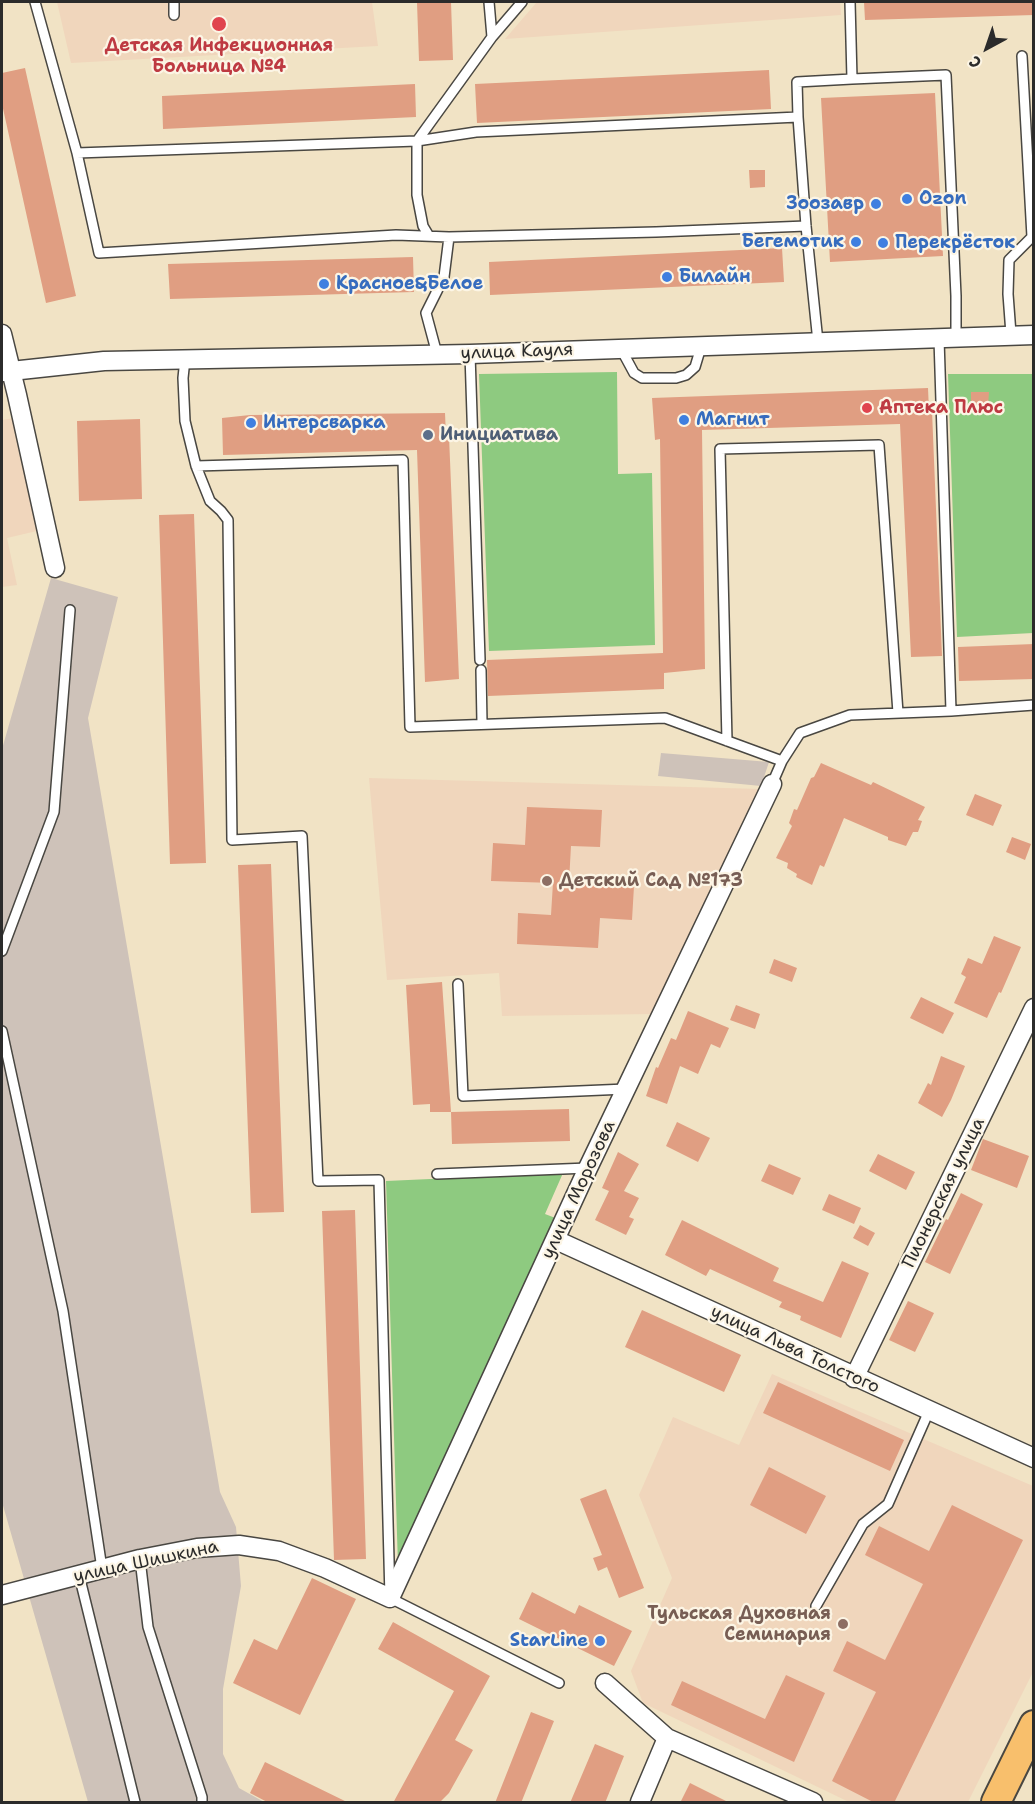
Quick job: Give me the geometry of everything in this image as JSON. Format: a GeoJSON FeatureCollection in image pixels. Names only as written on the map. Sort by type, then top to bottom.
{"type":"FeatureCollection","features":[{"type":"Feature","properties":{"kind":"main road"},"geometry":{"type":"LineString","coordinates":[[996,1803],[1034,1725]]}},
{"type":"Feature","properties":{"kind":"street"},"geometry":{"type":"LineString","coordinates":[[2,334],[6,371],[17,395],[55,568]]}},
{"type":"Feature","properties":{"kind":"street","name":"улица Кауля"},"geometry":{"type":"LineString","coordinates":[[6,371],[104,361],[470,354],[1034,335]]}},
{"type":"Feature","properties":{"kind":"street","name":"улица Морозова"},"geometry":{"type":"LineString","coordinates":[[390,1598],[588,1168],[772,784]]}},
{"type":"Feature","properties":{"kind":"street","name":"Пионерская улица"},"geometry":{"type":"LineString","coordinates":[[854,1378],[1034,1008]]}},
{"type":"Feature","properties":{"kind":"street","name":"улица Льва Толстого"},"geometry":{"type":"LineString","coordinates":[[556,1240],[854,1378],[1034,1458]]}},
{"type":"Feature","properties":{"kind":"street","name":"улица Шишкина"},"geometry":{"type":"LineString","coordinates":[[2,1595],[141,1559],[197,1548],[238,1545],[279,1551],[325,1568],[390,1598]]}},
{"type":"Feature","properties":{"kind":"street"},"geometry":{"type":"LineString","coordinates":[[605,1683],[667,1738],[813,1803]]}},
{"type":"Feature","properties":{"kind":"street"},"geometry":{"type":"LineString","coordinates":[[640,1803],[667,1738]]}},
{"type":"Feature","properties":{"kind":"lane"},"geometry":{"type":"LineString","coordinates":[[35,2],[77,153],[99,253],[396,235],[449,237],[806,226]]}},
{"type":"Feature","properties":{"kind":"lane"},"geometry":{"type":"LineString","coordinates":[[174,2],[174,15]]}},
{"type":"Feature","properties":{"kind":"lane"},"geometry":{"type":"LineString","coordinates":[[489,2],[492,37]]}},
{"type":"Feature","properties":{"kind":"lane"},"geometry":{"type":"LineString","coordinates":[[429,236],[423,226],[417,195],[417,141],[492,37],[522,2]]}},
{"type":"Feature","properties":{"kind":"lane"},"geometry":{"type":"LineString","coordinates":[[850,2],[852,79]]}},
{"type":"Feature","properties":{"kind":"lane"},"geometry":{"type":"LineString","coordinates":[[1011,334],[1008,294],[1009,260],[1032,237],[1022,56]]}},
{"type":"Feature","properties":{"kind":"lane"},"geometry":{"type":"LineString","coordinates":[[818,342],[806,226],[797,82],[946,75],[956,296],[947,339],[951,711]]}},
{"type":"Feature","properties":{"kind":"lane"},"geometry":{"type":"LineString","coordinates":[[77,153],[417,141],[476,132],[798,117]]}},
{"type":"Feature","properties":{"kind":"lane"},"geometry":{"type":"LineString","coordinates":[[436,354],[426,313],[444,277],[449,237]]}},
{"type":"Feature","properties":{"kind":"lane"},"geometry":{"type":"LineString","coordinates":[[621,349],[633,373],[642,378],[676,378],[686,375],[695,367],[701,347]]}},
{"type":"Feature","properties":{"kind":"lane"},"geometry":{"type":"LineString","coordinates":[[470,354],[482,723]]}},
{"type":"Feature","properties":{"kind":"lane"},"geometry":{"type":"LineString","coordinates":[[185,359],[183,378],[185,421],[196,466],[210,501],[228,520],[232,840],[302,836],[318,1180],[379,1180],[390,1598],[559,1683]]}},
{"type":"Feature","properties":{"kind":"lane"},"geometry":{"type":"LineString","coordinates":[[727,741],[720,449],[879,445],[898,713]]}},
{"type":"Feature","properties":{"kind":"lane"},"geometry":{"type":"LineString","coordinates":[[196,466],[402,460],[410,727],[665,718],[782,761]]}},
{"type":"Feature","properties":{"kind":"lane"},"geometry":{"type":"LineString","coordinates":[[2,951],[54,812],[70,610]]}},
{"type":"Feature","properties":{"kind":"lane"},"geometry":{"type":"LineString","coordinates":[[772,784],[782,761],[800,733],[850,715],[1034,705]]}},
{"type":"Feature","properties":{"kind":"lane"},"geometry":{"type":"LineString","coordinates":[[458,984],[463,1096],[626,1089]]}},
{"type":"Feature","properties":{"kind":"lane"},"geometry":{"type":"LineString","coordinates":[[2,1031],[63,1311],[101,1562],[100,1569]]}},
{"type":"Feature","properties":{"kind":"lane"},"geometry":{"type":"LineString","coordinates":[[437,1174],[588,1168]]}},
{"type":"Feature","properties":{"kind":"lane"},"geometry":{"type":"LineString","coordinates":[[816,1606],[863,1524],[888,1504],[929,1411]]}},
{"type":"Feature","properties":{"kind":"lane"},"geometry":{"type":"LineString","coordinates":[[141,1559],[148,1627],[202,1803]]}},
{"type":"Feature","properties":{"kind":"lane"},"geometry":{"type":"LineString","coordinates":[[80,1575],[135,1803]]}},
{"type":"Feature","properties":{"kind":"shaded area","name":"Детская Инфекционная Больница №4"},"geometry":{"type":"Polygon","coordinates":[[[57,2],[372,2],[378,46],[71,63],[57,2]]]}},
{"type":"Feature","properties":{"kind":"shaded area"},"geometry":{"type":"Polygon","coordinates":[[[537,2],[840,2],[841,15],[505,39],[537,2]]]}},
{"type":"Feature","properties":{"kind":"shaded area"},"geometry":{"type":"Polygon","coordinates":[[[15,418],[41,530],[7,538],[17,585],[2,587],[2,420],[15,418]]]}},
{"type":"Feature","properties":{"kind":"shaded area"},"geometry":{"type":"Polygon","coordinates":[[[51,578],[118,597],[88,718],[220,1492],[236,1527],[241,1586],[223,1689],[223,1754],[239,1788],[264,1802],[88,1802],[2,1502],[2,749],[51,578]]]}},
{"type":"Feature","properties":{"kind":"shaded area"},"geometry":{"type":"Polygon","coordinates":[[[661,753],[769,762],[761,786],[658,776],[661,753]]]}},
{"type":"Feature","properties":{"kind":"shaded area","name":"Детский Сад №173"},"geometry":{"type":"Polygon","coordinates":[[[369,778],[760,789],[653,1014],[502,1016],[499,973],[387,980],[369,778]]]}},
{"type":"Feature","properties":{"kind":"shaded area","name":"Тульская Духовная Семинария"},"geometry":{"type":"Polygon","coordinates":[[[772,1374],[1033,1486],[1033,1672],[968,1802],[849,1802],[643,1703],[631,1671],[672,1578],[639,1495],[673,1417],[739,1445],[772,1374]]]}},
{"type":"Feature","properties":{"kind":"green space"},"geometry":{"type":"Polygon","coordinates":[[[617,372],[618,474],[652,473],[655,645],[489,651],[479,374],[617,372]]]}},
{"type":"Feature","properties":{"kind":"green space"},"geometry":{"type":"Polygon","coordinates":[[[948,374],[1033,374],[1033,633],[957,637],[948,374]]]}},
{"type":"Feature","properties":{"kind":"green space"},"geometry":{"type":"Polygon","coordinates":[[[563,1173],[545,1214],[558,1219],[398,1566],[386,1181],[563,1173]]]}},
{"type":"Feature","properties":{"kind":"building"},"geometry":{"type":"Polygon","coordinates":[[[417,2],[451,2],[453,60],[419,61],[417,2]]]}},
{"type":"Feature","properties":{"kind":"building"},"geometry":{"type":"Polygon","coordinates":[[[864,2],[1034,2],[1034,15],[865,20],[864,2]]]}},
{"type":"Feature","properties":{"kind":"building"},"geometry":{"type":"Polygon","coordinates":[[[25,68],[76,296],[46,303],[2,104],[2,73],[25,68]]]}},
{"type":"Feature","properties":{"kind":"building"},"geometry":{"type":"Polygon","coordinates":[[[769,70],[771,109],[477,123],[475,84],[769,70]]]}},
{"type":"Feature","properties":{"kind":"building"},"geometry":{"type":"Polygon","coordinates":[[[415,84],[416,117],[163,129],[162,96],[415,84]]]}},
{"type":"Feature","properties":{"kind":"building"},"geometry":{"type":"Polygon","coordinates":[[[935,93],[943,256],[830,262],[821,98],[935,93]]]}},
{"type":"Feature","properties":{"kind":"building"},"geometry":{"type":"Polygon","coordinates":[[[749,170],[765,170],[765,187],[750,188],[749,170]]]}},
{"type":"Feature","properties":{"kind":"building"},"geometry":{"type":"Polygon","coordinates":[[[782,248],[784,282],[490,295],[489,262],[782,248]]]}},
{"type":"Feature","properties":{"kind":"building"},"geometry":{"type":"Polygon","coordinates":[[[413,257],[414,292],[170,299],[168,264],[413,257]]]}},
{"type":"Feature","properties":{"kind":"building"},"geometry":{"type":"Polygon","coordinates":[[[928,388],[929,411],[932,411],[942,656],[911,657],[900,424],[702,430],[705,669],[664,673],[664,689],[488,696],[487,660],[663,653],[660,439],[655,440],[652,398],[928,388]]]}},
{"type":"Feature","properties":{"kind":"building"},"geometry":{"type":"Polygon","coordinates":[[[971,392],[989,392],[988,406],[971,406],[971,392]]]}},
{"type":"Feature","properties":{"kind":"building"},"geometry":{"type":"Polygon","coordinates":[[[445,413],[446,436],[449,436],[459,679],[425,682],[417,450],[223,455],[222,418],[250,415],[445,413]]]}},
{"type":"Feature","properties":{"kind":"building"},"geometry":{"type":"Polygon","coordinates":[[[140,419],[142,499],[79,501],[77,421],[140,419]]]}},
{"type":"Feature","properties":{"kind":"building"},"geometry":{"type":"Polygon","coordinates":[[[194,514],[206,863],[170,864],[159,515],[194,514]]]}},
{"type":"Feature","properties":{"kind":"building"},"geometry":{"type":"Polygon","coordinates":[[[1034,644],[1034,679],[959,681],[958,647],[1034,644]]]}},
{"type":"Feature","properties":{"kind":"building"},"geometry":{"type":"Polygon","coordinates":[[[821,763],[871,785],[873,782],[925,807],[918,820],[922,821],[918,832],[913,832],[906,846],[888,840],[888,837],[844,818],[824,867],[820,865],[812,885],[796,877],[797,874],[787,868],[788,863],[776,858],[792,826],[789,823],[794,809],[797,810],[811,778],[814,777],[821,763]]]}},
{"type":"Feature","properties":{"kind":"building"},"geometry":{"type":"Polygon","coordinates":[[[975,794],[1002,805],[993,826],[966,815],[975,794]]]}},
{"type":"Feature","properties":{"kind":"building"},"geometry":{"type":"Polygon","coordinates":[[[527,807],[602,810],[600,847],[571,846],[569,882],[634,886],[632,920],[600,918],[598,948],[517,944],[518,913],[551,915],[553,883],[491,881],[493,843],[525,845],[527,807]]]}},
{"type":"Feature","properties":{"kind":"building"},"geometry":{"type":"Polygon","coordinates":[[[1012,837],[1031,844],[1025,860],[1006,852],[1012,837]]]}},
{"type":"Feature","properties":{"kind":"building"},"geometry":{"type":"Polygon","coordinates":[[[271,864],[284,1212],[251,1213],[238,865],[271,864]]]}},
{"type":"Feature","properties":{"kind":"building"},"geometry":{"type":"Polygon","coordinates":[[[994,936],[1021,947],[1001,993],[999,992],[987,1018],[954,1003],[966,977],[961,974],[968,958],[982,964],[994,936]]]}},
{"type":"Feature","properties":{"kind":"building"},"geometry":{"type":"Polygon","coordinates":[[[774,959],[797,968],[792,982],[769,973],[774,959]]]}},
{"type":"Feature","properties":{"kind":"building"},"geometry":{"type":"Polygon","coordinates":[[[442,982],[451,1112],[430,1112],[430,1104],[413,1105],[406,985],[442,982]]]}},
{"type":"Feature","properties":{"kind":"building"},"geometry":{"type":"Polygon","coordinates":[[[921,997],[954,1013],[943,1034],[910,1018],[921,997]]]}},
{"type":"Feature","properties":{"kind":"building"},"geometry":{"type":"Polygon","coordinates":[[[736,1005],[760,1014],[755,1029],[730,1020],[736,1005]]]}},
{"type":"Feature","properties":{"kind":"building"},"geometry":{"type":"Polygon","coordinates":[[[688,1011],[729,1028],[720,1048],[711,1044],[698,1074],[680,1066],[667,1104],[646,1096],[656,1067],[658,1068],[671,1038],[676,1040],[688,1011]]]}},
{"type":"Feature","properties":{"kind":"building"},"geometry":{"type":"Polygon","coordinates":[[[941,1056],[965,1066],[942,1117],[918,1103],[928,1083],[931,1085],[941,1056]]]}},
{"type":"Feature","properties":{"kind":"building"},"geometry":{"type":"Polygon","coordinates":[[[569,1109],[570,1141],[452,1144],[451,1112],[569,1109]]]}},
{"type":"Feature","properties":{"kind":"building"},"geometry":{"type":"Polygon","coordinates":[[[677,1122],[710,1138],[698,1162],[666,1146],[677,1122]]]}},
{"type":"Feature","properties":{"kind":"building"},"geometry":{"type":"Polygon","coordinates":[[[983,1139],[1029,1156],[1017,1188],[971,1170],[983,1139]]]}},
{"type":"Feature","properties":{"kind":"building"},"geometry":{"type":"Polygon","coordinates":[[[618,1152],[639,1164],[624,1191],[639,1198],[629,1217],[634,1219],[626,1235],[595,1220],[609,1191],[602,1188],[618,1152]]]}},
{"type":"Feature","properties":{"kind":"building"},"geometry":{"type":"Polygon","coordinates":[[[878,1154],[915,1172],[906,1190],[869,1171],[878,1154]]]}},
{"type":"Feature","properties":{"kind":"building"},"geometry":{"type":"Polygon","coordinates":[[[769,1164],[801,1178],[793,1195],[761,1181],[769,1164]]]}},
{"type":"Feature","properties":{"kind":"building"},"geometry":{"type":"Polygon","coordinates":[[[961,1193],[983,1204],[950,1274],[925,1262],[961,1193]]]}},
{"type":"Feature","properties":{"kind":"building"},"geometry":{"type":"Polygon","coordinates":[[[829,1194],[861,1208],[854,1224],[822,1210],[829,1194]]]}},
{"type":"Feature","properties":{"kind":"building"},"geometry":{"type":"Polygon","coordinates":[[[355,1210],[366,1559],[334,1560],[322,1211],[355,1210]]]}},
{"type":"Feature","properties":{"kind":"building"},"geometry":{"type":"Polygon","coordinates":[[[682,1220],[779,1268],[773,1281],[823,1302],[842,1261],[869,1273],[841,1338],[800,1320],[801,1316],[779,1307],[782,1302],[710,1269],[706,1276],[665,1255],[682,1220]]]}},
{"type":"Feature","properties":{"kind":"building"},"geometry":{"type":"Polygon","coordinates":[[[860,1225],[875,1233],[868,1246],[853,1238],[860,1225]]]}},
{"type":"Feature","properties":{"kind":"building"},"geometry":{"type":"Polygon","coordinates":[[[908,1301],[934,1313],[915,1352],[889,1340],[908,1301]]]}},
{"type":"Feature","properties":{"kind":"building"},"geometry":{"type":"Polygon","coordinates":[[[642,1310],[741,1355],[724,1392],[625,1347],[642,1310]]]}},
{"type":"Feature","properties":{"kind":"building"},"geometry":{"type":"Polygon","coordinates":[[[778,1382],[904,1440],[890,1471],[763,1413],[778,1382]]]}},
{"type":"Feature","properties":{"kind":"building"},"geometry":{"type":"Polygon","coordinates":[[[769,1467],[826,1496],[806,1534],[750,1505],[769,1467]]]}},
{"type":"Feature","properties":{"kind":"building"},"geometry":{"type":"Polygon","coordinates":[[[606,1489],[644,1588],[619,1598],[607,1567],[598,1571],[593,1558],[602,1555],[580,1499],[606,1489]]]}},
{"type":"Feature","properties":{"kind":"building"},"geometry":{"type":"Polygon","coordinates":[[[952,1505],[1023,1540],[894,1803],[875,1803],[832,1781],[876,1692],[833,1671],[847,1641],[885,1660],[923,1584],[865,1555],[879,1526],[929,1551],[952,1505]]]}},
{"type":"Feature","properties":{"kind":"building"},"geometry":{"type":"Polygon","coordinates":[[[312,1578],[356,1599],[300,1715],[233,1683],[254,1639],[277,1650],[312,1578]]]}},
{"type":"Feature","properties":{"kind":"building"},"geometry":{"type":"Polygon","coordinates":[[[532,1592],[575,1614],[579,1605],[632,1631],[614,1666],[519,1619],[532,1592]]]}},
{"type":"Feature","properties":{"kind":"building"},"geometry":{"type":"Polygon","coordinates":[[[393,1622],[490,1676],[455,1740],[473,1750],[449,1793],[439,1803],[393,1803],[454,1691],[378,1649],[393,1622]]]}},
{"type":"Feature","properties":{"kind":"building"},"geometry":{"type":"Polygon","coordinates":[[[786,1675],[825,1693],[794,1762],[671,1705],[682,1681],[765,1719],[786,1675]]]}},
{"type":"Feature","properties":{"kind":"building"},"geometry":{"type":"Polygon","coordinates":[[[531,1712],[554,1721],[521,1803],[495,1803],[531,1712]]]}},
{"type":"Feature","properties":{"kind":"building"},"geometry":{"type":"Polygon","coordinates":[[[595,1744],[624,1756],[605,1803],[570,1803],[595,1744]]]}},
{"type":"Feature","properties":{"kind":"building"},"geometry":{"type":"Polygon","coordinates":[[[265,1762],[349,1803],[269,1803],[250,1793],[265,1762]]]}},
{"type":"Feature","properties":{"kind":"building"},"geometry":{"type":"Polygon","coordinates":[[[690,1783],[730,1803],[680,1803],[690,1783]]]}},
{"type":"Feature","properties":{"kind":"place","name":"Детская Инфекционная Больница №4"},"geometry":{"type":"Point","coordinates":[219,24]}},
{"type":"Feature","properties":{"kind":"place","name":"Ozon"},"geometry":{"type":"Point","coordinates":[907,199]}},
{"type":"Feature","properties":{"kind":"place","name":"Зоозавр"},"geometry":{"type":"Point","coordinates":[876,204]}},
{"type":"Feature","properties":{"kind":"place","name":"Бегемотик"},"geometry":{"type":"Point","coordinates":[856,242]}},
{"type":"Feature","properties":{"kind":"place","name":"Перекрёсток"},"geometry":{"type":"Point","coordinates":[883,243]}},
{"type":"Feature","properties":{"kind":"place","name":"Билайн"},"geometry":{"type":"Point","coordinates":[667,277]}},
{"type":"Feature","properties":{"kind":"place","name":"Красное&Белое"},"geometry":{"type":"Point","coordinates":[324,284]}},
{"type":"Feature","properties":{"kind":"place","name":"Аптека Плюс"},"geometry":{"type":"Point","coordinates":[867,408]}},
{"type":"Feature","properties":{"kind":"place","name":"Магнит"},"geometry":{"type":"Point","coordinates":[684,420]}},
{"type":"Feature","properties":{"kind":"place","name":"Интерсварка"},"geometry":{"type":"Point","coordinates":[251,423]}},
{"type":"Feature","properties":{"kind":"place","name":"Инициатива"},"geometry":{"type":"Point","coordinates":[428,435]}},
{"type":"Feature","properties":{"kind":"place","name":"Детский Сад №173"},"geometry":{"type":"Point","coordinates":[547,881]}},
{"type":"Feature","properties":{"kind":"place","name":"Тульская Духовная Семинария"},"geometry":{"type":"Point","coordinates":[843,1624]}},
{"type":"Feature","properties":{"kind":"place","name":"StarLine"},"geometry":{"type":"Point","coordinates":[600,1641]}}]}
